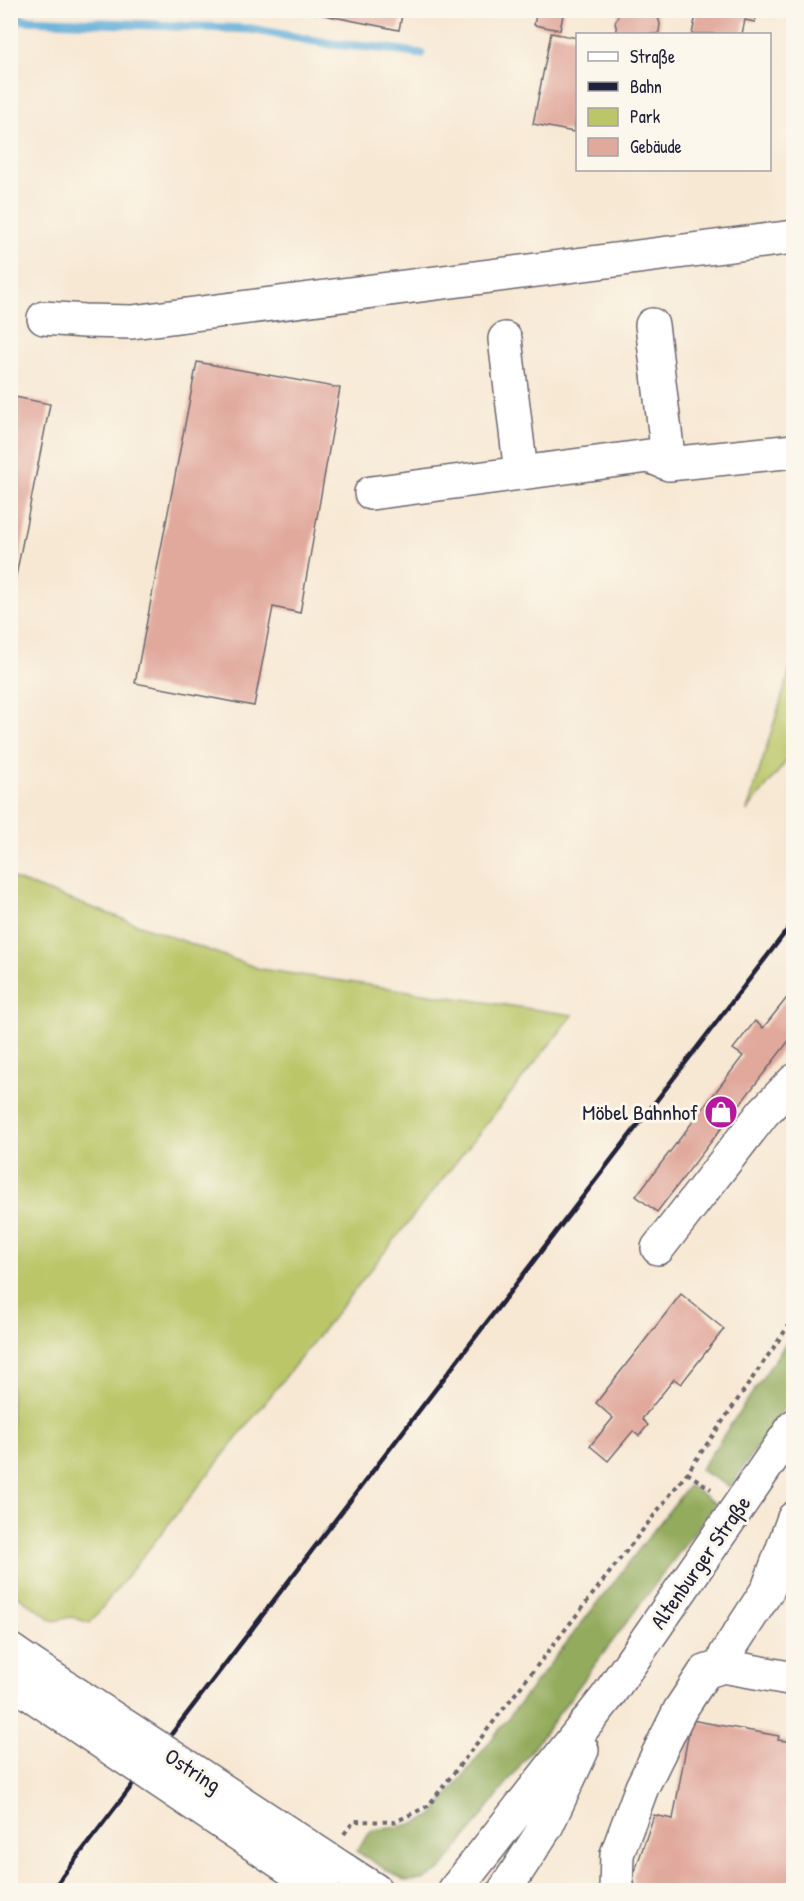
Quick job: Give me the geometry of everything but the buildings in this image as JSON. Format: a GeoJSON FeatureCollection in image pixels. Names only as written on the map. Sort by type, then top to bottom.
{"type":"FeatureCollection","features":[{"type":"Feature","properties":{"kind":"street"},"geometry":{"type":"LineString","coordinates":[[44,318],[132,322],[794,237]]}},
{"type":"Feature","properties":{"kind":"street"},"geometry":{"type":"LineString","coordinates":[[652,325],[669,464]]}},
{"type":"Feature","properties":{"kind":"street"},"geometry":{"type":"LineString","coordinates":[[505,339],[521,473]]}},
{"type":"Feature","properties":{"kind":"street"},"geometry":{"type":"LineString","coordinates":[[371,493],[649,456],[669,464],[794,451]]}},
{"type":"Feature","properties":{"kind":"street"},"geometry":{"type":"LineString","coordinates":[[658,1248],[763,1113],[794,1081]]}},
{"type":"Feature","properties":{"kind":"street","name":"Altenburger Straße"},"geometry":{"type":"LineString","coordinates":[[455,1890],[607,1697],[794,1426]]}},
{"type":"Feature","properties":{"kind":"street"},"geometry":{"type":"LineString","coordinates":[[752,1487],[767,1498],[794,1505]]}},
{"type":"Feature","properties":{"kind":"street"},"geometry":{"type":"LineString","coordinates":[[723,1666],[726,1654],[768,1589],[794,1518]]}},
{"type":"Feature","properties":{"kind":"street"},"geometry":{"type":"LineString","coordinates":[[616,1890],[617,1854],[642,1787],[680,1710],[705,1672],[723,1666],[794,1679]]}},
{"type":"Feature","properties":{"kind":"street","name":"Ostring"},"geometry":{"type":"LineString","coordinates":[[16,1669],[333,1880],[375,1890]]}},
{"type":"Feature","properties":{"kind":"street","name":"Altenburger Straße"},"geometry":{"type":"LineString","coordinates":[[505,1890],[548,1824],[607,1697]]}},
{"type":"Feature","properties":{"kind":"street"},"geometry":{"type":"LineString","coordinates":[[524,1890],[548,1824]]}},
{"type":"Feature","properties":{"kind":"path"},"geometry":{"type":"LineString","coordinates":[[354,1821],[394,1822],[428,1806],[687,1473],[794,1318]]}},
{"type":"Feature","properties":{"kind":"green space"},"geometry":{"type":"Polygon","coordinates":[[[793,661],[793,753],[747,811],[793,661]]]}},
{"type":"Feature","properties":{"kind":"green space"},"geometry":{"type":"Polygon","coordinates":[[[11,878],[260,969],[573,1015],[90,1623],[71,1617],[54,1621],[11,1591],[11,878]]]}},
{"type":"Feature","properties":{"kind":"green space"},"geometry":{"type":"Polygon","coordinates":[[[793,1333],[793,1395],[730,1487],[700,1470],[793,1333]]]}},
{"type":"Feature","properties":{"kind":"green space"},"geometry":{"type":"Polygon","coordinates":[[[689,1485],[716,1504],[441,1870],[423,1880],[404,1881],[356,1851],[372,1830],[403,1826],[432,1816],[689,1485]]]}},
{"type":"Feature","properties":{"kind":"waterway"},"geometry":{"type":"LineString","coordinates":[[10,14],[24,20],[251,29],[331,44],[421,54]]}},
{"type":"Feature","properties":{"kind":"railway"},"geometry":{"type":"LineString","coordinates":[[52,1890],[794,921]]}},
{"type":"Feature","properties":{"kind":"place","name":"Möbel Bahnhof"},"geometry":{"type":"Point","coordinates":[721,1112]}}]}
